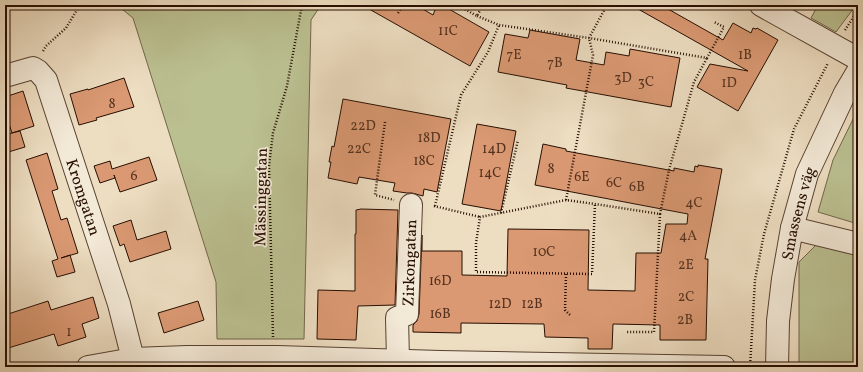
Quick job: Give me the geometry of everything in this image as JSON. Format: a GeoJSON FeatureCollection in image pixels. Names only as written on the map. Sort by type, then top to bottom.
{"type":"FeatureCollection","features":[{"type":"Feature","properties":{"kind":"street"},"geometry":{"type":"LineString","coordinates":[[761,5],[858,59]]}},
{"type":"Feature","properties":{"kind":"street"},"geometry":{"type":"LineString","coordinates":[[5,76],[33,68]]}},
{"type":"Feature","properties":{"kind":"street","name":"Kromgatan"},"geometry":{"type":"LineString","coordinates":[[33,68],[46,80],[119,304],[133,359]]}},
{"type":"Feature","properties":{"kind":"street","name":"Smassens väg"},"geometry":{"type":"LineString","coordinates":[[777,367],[778,321],[783,278],[792,228],[807,174],[845,92],[858,71]]}},
{"type":"Feature","properties":{"kind":"street","name":"Zirkongatan"},"geometry":{"type":"LineString","coordinates":[[398,360],[397,318],[407,314],[411,205]]}},
{"type":"Feature","properties":{"kind":"street"},"geometry":{"type":"LineString","coordinates":[[792,228],[858,244]]}},
{"type":"Feature","properties":{"kind":"street"},"geometry":{"type":"LineString","coordinates":[[88,367],[133,359],[186,356],[398,360],[440,364],[724,367]]}},
{"type":"Feature","properties":{"kind":"path"},"geometry":{"type":"LineString","coordinates":[[33,68],[46,46],[66,28],[80,5]]}},
{"type":"Feature","properties":{"kind":"path","name":"Mässinggatan"},"geometry":{"type":"LineString","coordinates":[[277,357],[273,340],[269,166],[273,133],[287,86],[302,5]]}},
{"type":"Feature","properties":{"kind":"path"},"geometry":{"type":"LineString","coordinates":[[398,13],[403,5]]}},
{"type":"Feature","properties":{"kind":"path"},"geometry":{"type":"LineString","coordinates":[[457,5],[477,16],[499,25],[589,38],[707,58]]}},
{"type":"Feature","properties":{"kind":"path"},"geometry":{"type":"LineString","coordinates":[[477,16],[483,5]]}},
{"type":"Feature","properties":{"kind":"path"},"geometry":{"type":"LineString","coordinates":[[566,200],[593,55],[589,38],[607,5]]}},
{"type":"Feature","properties":{"kind":"path"},"geometry":{"type":"LineString","coordinates":[[836,47],[858,10]]}},
{"type":"Feature","properties":{"kind":"path"},"geometry":{"type":"LineString","coordinates":[[627,332],[654,332],[660,214],[669,170],[694,82],[724,27],[714,22]]}},
{"type":"Feature","properties":{"kind":"path"},"geometry":{"type":"LineString","coordinates":[[435,206],[461,95],[488,52],[499,25]]}},
{"type":"Feature","properties":{"kind":"path"},"geometry":{"type":"LineString","coordinates":[[501,213],[518,140]]}},
{"type":"Feature","properties":{"kind":"path"},"geometry":{"type":"LineString","coordinates":[[595,204],[592,274],[476,272],[476,243],[480,217],[566,200],[595,204],[660,214]]}},
{"type":"Feature","properties":{"kind":"path"},"geometry":{"type":"LineString","coordinates":[[566,274],[565,310],[571,316]]}},
{"type":"Feature","properties":{"kind":"green space"},"geometry":{"type":"Polygon","coordinates":[[[117,5],[321,5],[311,20],[304,339],[217,339],[216,282],[133,18],[117,5]]]}},
{"type":"Feature","properties":{"kind":"green space"},"geometry":{"type":"Polygon","coordinates":[[[818,5],[856,5],[836,32],[811,18],[818,5]]]}},
{"type":"Feature","properties":{"kind":"green space"},"geometry":{"type":"Polygon","coordinates":[[[858,109],[858,224],[818,212],[833,160],[858,109]]]}},
{"type":"Feature","properties":{"kind":"green space"},"geometry":{"type":"Polygon","coordinates":[[[817,244],[855,249],[858,278],[858,367],[799,367],[799,262],[817,244]]]}},
{"type":"Feature","properties":{"kind":"building"},"geometry":{"type":"Polygon","coordinates":[[[362,5],[416,5],[433,15],[437,5],[442,5],[489,32],[470,66],[362,5]]]}},
{"type":"Feature","properties":{"kind":"building"},"geometry":{"type":"Polygon","coordinates":[[[631,5],[661,5],[723,40],[733,23],[751,33],[753,28],[757,28],[778,40],[738,111],[697,87],[710,64],[748,71],[631,5]]]}},
{"type":"Feature","properties":{"kind":"building"},"geometry":{"type":"Polygon","coordinates":[[[530,30],[580,39],[576,60],[604,65],[606,52],[629,56],[630,49],[680,58],[671,107],[566,88],[567,85],[498,72],[505,34],[528,38],[530,30]]]}},
{"type":"Feature","properties":{"kind":"building"},"geometry":{"type":"Polygon","coordinates":[[[124,78],[134,107],[96,118],[97,120],[79,125],[70,94],[88,90],[124,78]]]}},
{"type":"Feature","properties":{"kind":"building"},"geometry":{"type":"Polygon","coordinates":[[[23,91],[34,126],[12,133],[5,112],[5,97],[23,91]]]}},
{"type":"Feature","properties":{"kind":"building"},"geometry":{"type":"Polygon","coordinates":[[[343,99],[451,119],[437,192],[424,189],[423,196],[393,191],[395,183],[359,177],[357,184],[328,178],[332,146],[334,147],[343,99]]]}},
{"type":"Feature","properties":{"kind":"building"},"geometry":{"type":"Polygon","coordinates":[[[477,124],[516,131],[501,211],[462,204],[477,124]]]}},
{"type":"Feature","properties":{"kind":"building"},"geometry":{"type":"Polygon","coordinates":[[[20,131],[25,147],[5,153],[5,135],[20,131]]]}},
{"type":"Feature","properties":{"kind":"building"},"geometry":{"type":"Polygon","coordinates":[[[543,144],[566,149],[566,151],[674,171],[674,168],[694,172],[695,166],[698,167],[698,165],[722,169],[705,259],[708,259],[706,340],[660,340],[660,325],[613,324],[612,349],[588,349],[588,338],[545,337],[544,324],[461,323],[461,333],[413,332],[413,325],[417,321],[419,314],[422,235],[422,251],[462,251],[462,275],[507,276],[508,229],[589,230],[588,290],[635,291],[636,253],[661,253],[666,224],[687,224],[688,214],[535,185],[543,144]]]}},
{"type":"Feature","properties":{"kind":"building"},"geometry":{"type":"Polygon","coordinates":[[[47,153],[58,189],[52,191],[61,220],[67,218],[78,253],[70,255],[75,272],[57,277],[52,261],[58,259],[26,160],[47,153]]]}},
{"type":"Feature","properties":{"kind":"building"},"geometry":{"type":"Polygon","coordinates":[[[149,157],[157,180],[120,192],[114,175],[115,178],[100,183],[94,166],[110,161],[112,169],[149,157]]]}},
{"type":"Feature","properties":{"kind":"building"},"geometry":{"type":"Polygon","coordinates":[[[356,210],[398,210],[395,305],[358,306],[356,340],[317,339],[318,290],[355,291],[356,210]]]}},
{"type":"Feature","properties":{"kind":"building"},"geometry":{"type":"Polygon","coordinates":[[[131,220],[137,240],[166,231],[171,249],[130,262],[124,244],[120,246],[113,226],[131,220]]]}},
{"type":"Feature","properties":{"kind":"building"},"geometry":{"type":"Polygon","coordinates":[[[93,297],[99,318],[82,324],[86,337],[58,346],[54,334],[5,349],[5,315],[48,301],[51,310],[93,297]]]}},
{"type":"Feature","properties":{"kind":"building"},"geometry":{"type":"Polygon","coordinates":[[[198,301],[204,320],[164,333],[158,313],[198,301]]]}}]}
